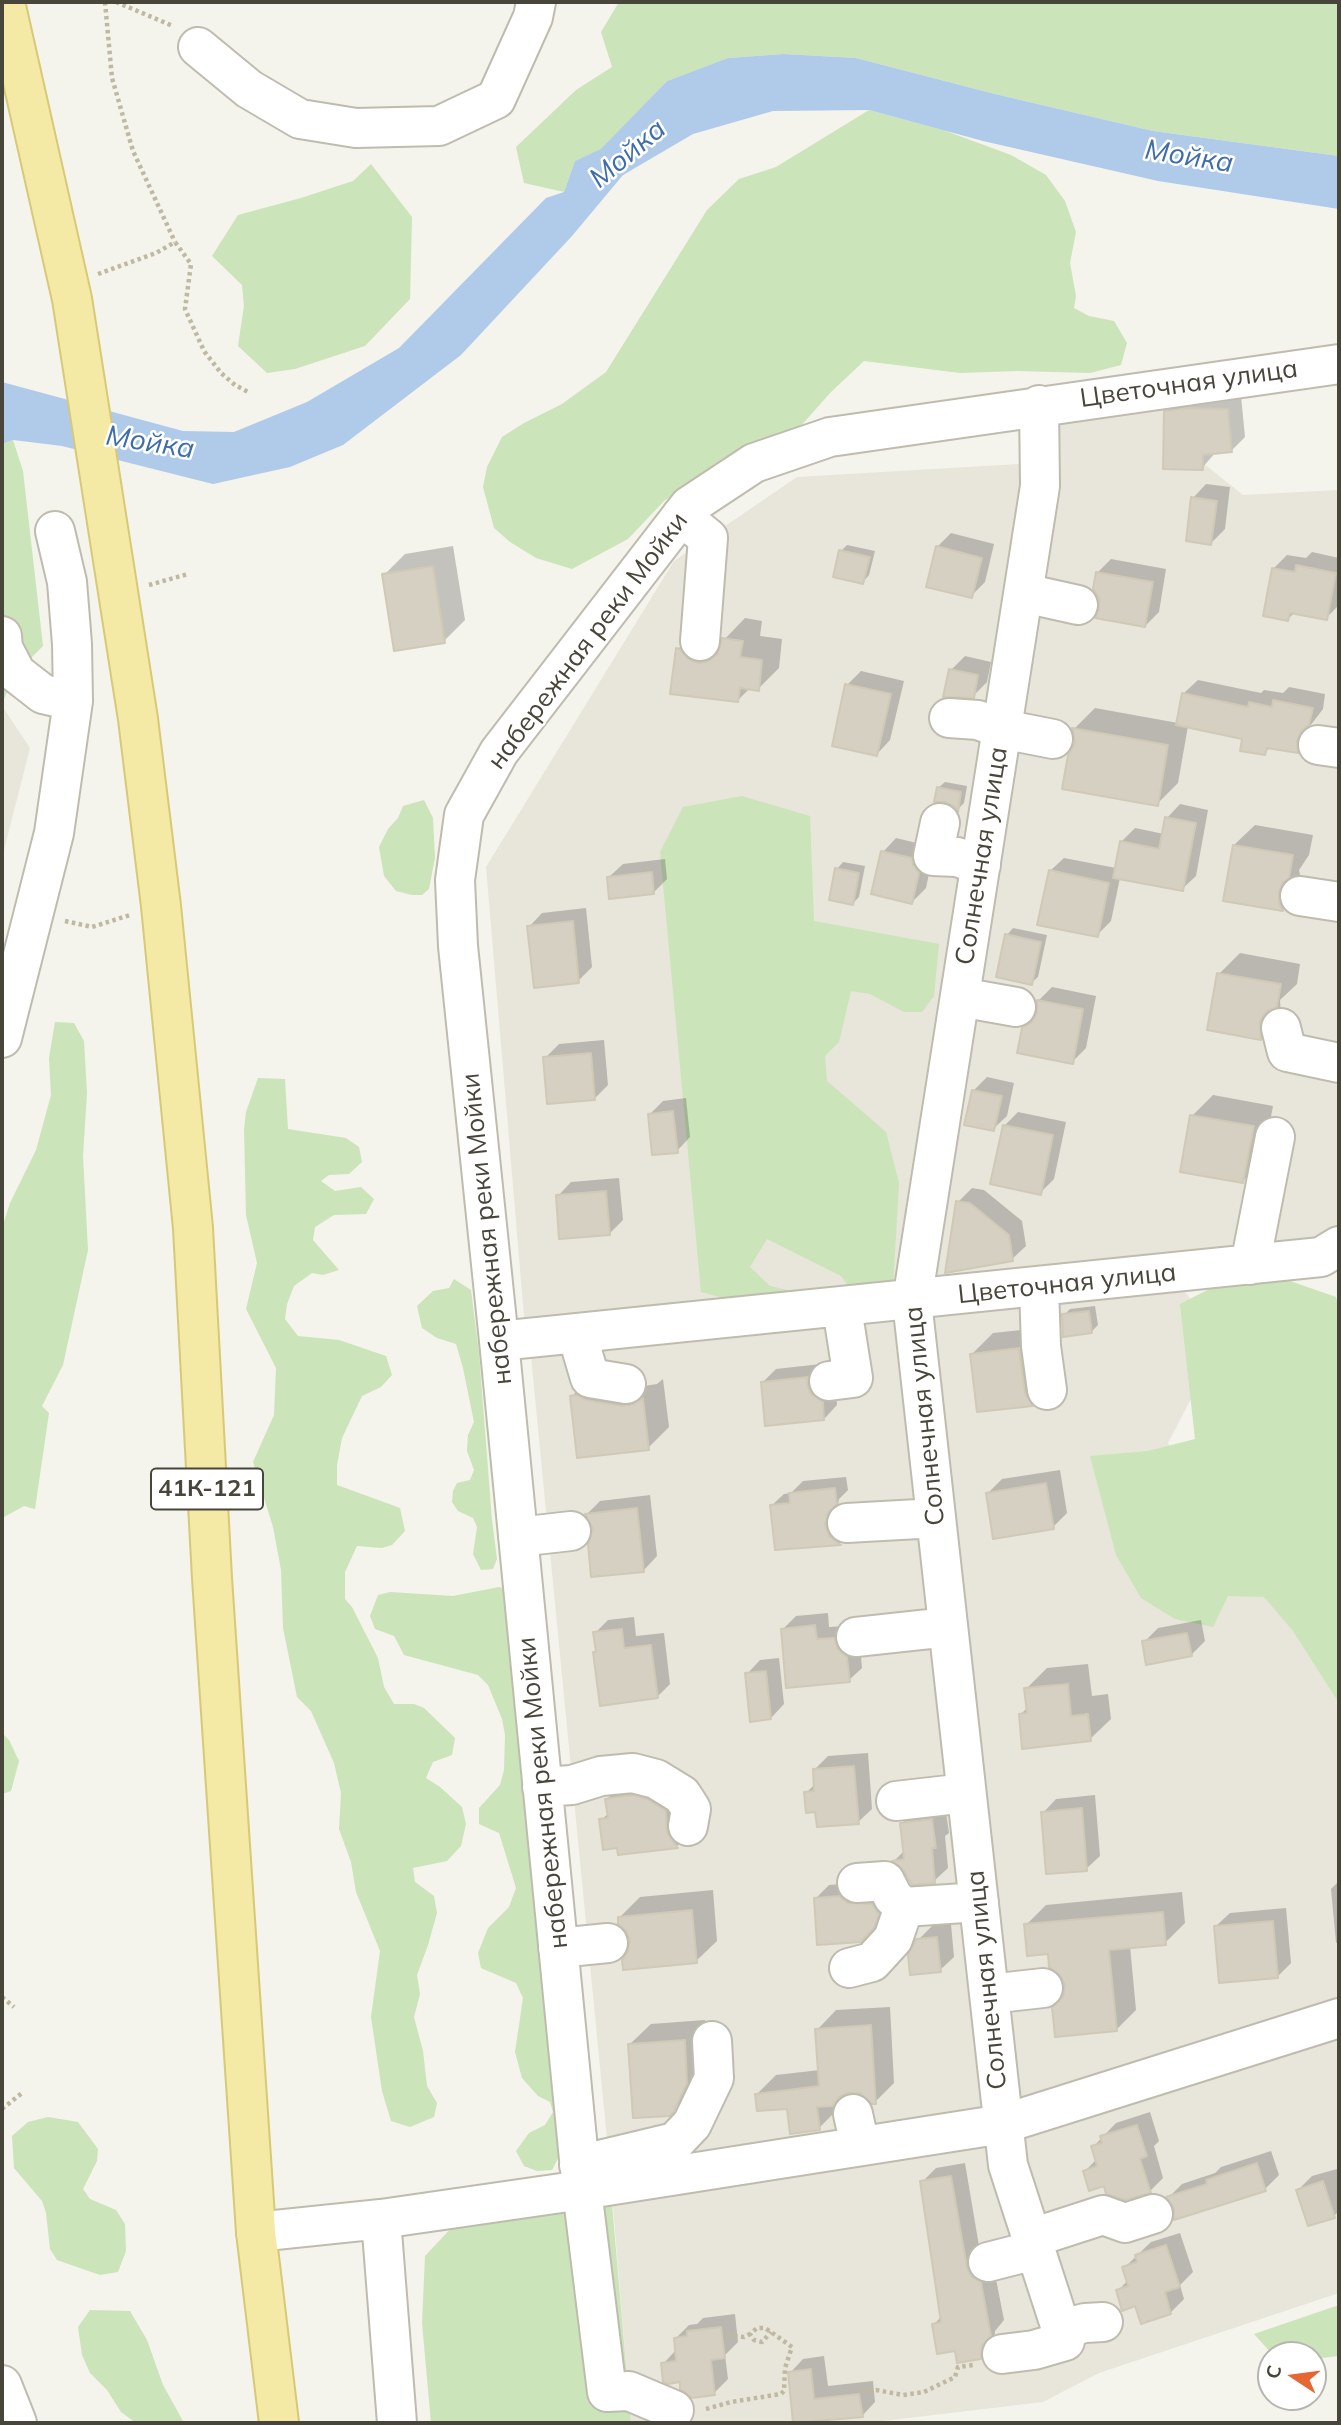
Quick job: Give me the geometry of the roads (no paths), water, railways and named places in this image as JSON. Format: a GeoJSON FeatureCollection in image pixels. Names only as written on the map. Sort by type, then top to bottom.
{"type":"FeatureCollection","features":[{"type":"Feature","properties":{"kind":"main road","name":"41К-121"},"geometry":{"type":"LineString","coordinates":[[5,2],[81,288],[112,557],[138,719],[161,906],[192,1228],[212,1578],[256,2232],[279,2423]]}},
{"type":"Feature","properties":{"kind":"street"},"geometry":{"type":"LineString","coordinates":[[198,47],[249,89],[300,119],[356,128],[439,126],[496,99],[533,17],[536,2]]}},
{"type":"Feature","properties":{"kind":"street","name":"Цветочная улица"},"geometry":{"type":"LineString","coordinates":[[1039,405],[1339,364]]}},
{"type":"Feature","properties":{"kind":"street","name":"набережная реки Мойки"},"geometry":{"type":"LineString","coordinates":[[674,2410],[629,2391],[607,2392],[581,2178],[458,946],[455,880],[464,815],[499,752],[689,506],[754,463],[830,437],[1039,405]]}},
{"type":"Feature","properties":{"kind":"street","name":"Солнечная улица"},"geometry":{"type":"LineString","coordinates":[[1039,405],[1041,486],[912,1301],[1008,2165],[1063,2335]]}},
{"type":"Feature","properties":{"kind":"street"},"geometry":{"type":"LineString","coordinates":[[681,516],[708,538],[700,641]]}},
{"type":"Feature","properties":{"kind":"street"},"geometry":{"type":"LineString","coordinates":[[2,1038],[54,833],[72,701],[72,644],[67,582],[55,531]]}},
{"type":"Feature","properties":{"kind":"street"},"geometry":{"type":"LineString","coordinates":[[1024,593],[1078,605]]}},
{"type":"Feature","properties":{"kind":"street"},"geometry":{"type":"LineString","coordinates":[[2,636],[3,648],[16,673],[43,694],[72,701]]}},
{"type":"Feature","properties":{"kind":"street"},"geometry":{"type":"LineString","coordinates":[[948,718],[978,720],[1002,729],[1053,739]]}},
{"type":"Feature","properties":{"kind":"street"},"geometry":{"type":"LineString","coordinates":[[940,823],[933,856],[957,857],[981,864]]}},
{"type":"Feature","properties":{"kind":"street"},"geometry":{"type":"LineString","coordinates":[[1300,896],[1339,902]]}},
{"type":"Feature","properties":{"kind":"street"},"geometry":{"type":"LineString","coordinates":[[960,996],[1016,1007]]}},
{"type":"Feature","properties":{"kind":"street"},"geometry":{"type":"LineString","coordinates":[[1281,1028],[1287,1052],[1339,1063]]}},
{"type":"Feature","properties":{"kind":"street"},"geometry":{"type":"LineString","coordinates":[[1250,1265],[1275,1137]]}},
{"type":"Feature","properties":{"kind":"street","name":"Цветочная улица"},"geometry":{"type":"LineString","coordinates":[[499,1341],[1321,1258],[1339,1246]]}},
{"type":"Feature","properties":{"kind":"street"},"geometry":{"type":"LineString","coordinates":[[1040,1287],[1041,1346],[1047,1390]]}},
{"type":"Feature","properties":{"kind":"street"},"geometry":{"type":"LineString","coordinates":[[829,1381],[853,1378],[842,1308]]}},
{"type":"Feature","properties":{"kind":"street"},"geometry":{"type":"LineString","coordinates":[[582,1333],[582,1351],[590,1378],[625,1384]]}},
{"type":"Feature","properties":{"kind":"street"},"geometry":{"type":"LineString","coordinates":[[847,1522],[936,1518]]}},
{"type":"Feature","properties":{"kind":"street"},"geometry":{"type":"LineString","coordinates":[[518,1536],[571,1531]]}},
{"type":"Feature","properties":{"kind":"street"},"geometry":{"type":"LineString","coordinates":[[856,1637],[948,1627]]}},
{"type":"Feature","properties":{"kind":"street"},"geometry":{"type":"LineString","coordinates":[[542,1787],[633,1773],[656,1779],[682,1796],[691,1810],[688,1826]]}},
{"type":"Feature","properties":{"kind":"street"},"geometry":{"type":"LineString","coordinates":[[896,1801],[966,1793]]}},
{"type":"Feature","properties":{"kind":"street"},"geometry":{"type":"LineString","coordinates":[[857,1883],[885,1881],[892,1897],[904,1907],[979,1902]]}},
{"type":"Feature","properties":{"kind":"street"},"geometry":{"type":"LineString","coordinates":[[849,1968],[872,1962],[893,1939],[904,1907]]}},
{"type":"Feature","properties":{"kind":"street"},"geometry":{"type":"LineString","coordinates":[[558,1948],[608,1943]]}},
{"type":"Feature","properties":{"kind":"street"},"geometry":{"type":"LineString","coordinates":[[989,1994],[1043,1989]]}},
{"type":"Feature","properties":{"kind":"street"},"geometry":{"type":"LineString","coordinates":[[256,2232],[381,2219],[581,2178],[856,2130],[1003,2123],[1339,2018]]}},
{"type":"Feature","properties":{"kind":"street"},"geometry":{"type":"LineString","coordinates":[[581,2178],[675,2142],[692,2124],[714,2078],[712,2041]]}},
{"type":"Feature","properties":{"kind":"street"},"geometry":{"type":"LineString","coordinates":[[988,2262],[1103,2215],[1125,2223],[1153,2214]]}},
{"type":"Feature","properties":{"kind":"street"},"geometry":{"type":"LineString","coordinates":[[381,2219],[397,2423]]}},
{"type":"Feature","properties":{"kind":"street"},"geometry":{"type":"LineString","coordinates":[[1002,2354],[1034,2350],[1085,2323],[1103,2322]]}},
{"type":"Feature","properties":{"kind":"street"},"geometry":{"type":"LineString","coordinates":[[2,2385],[16,2423]]}},
{"type":"Feature","properties":{"kind":"water","name":"Мойка"},"geometry":{"type":"Polygon","coordinates":[[[784,54],[856,58],[1153,131],[1339,156],[1339,209],[1158,181],[983,141],[869,110],[773,111],[693,134],[623,175],[572,236],[461,355],[343,445],[290,467],[213,484],[62,446],[13,440],[2,444],[2,382],[183,431],[234,432],[307,402],[399,348],[546,198],[564,192],[575,161],[601,149],[667,81],[728,58],[784,54]]]}}]}
